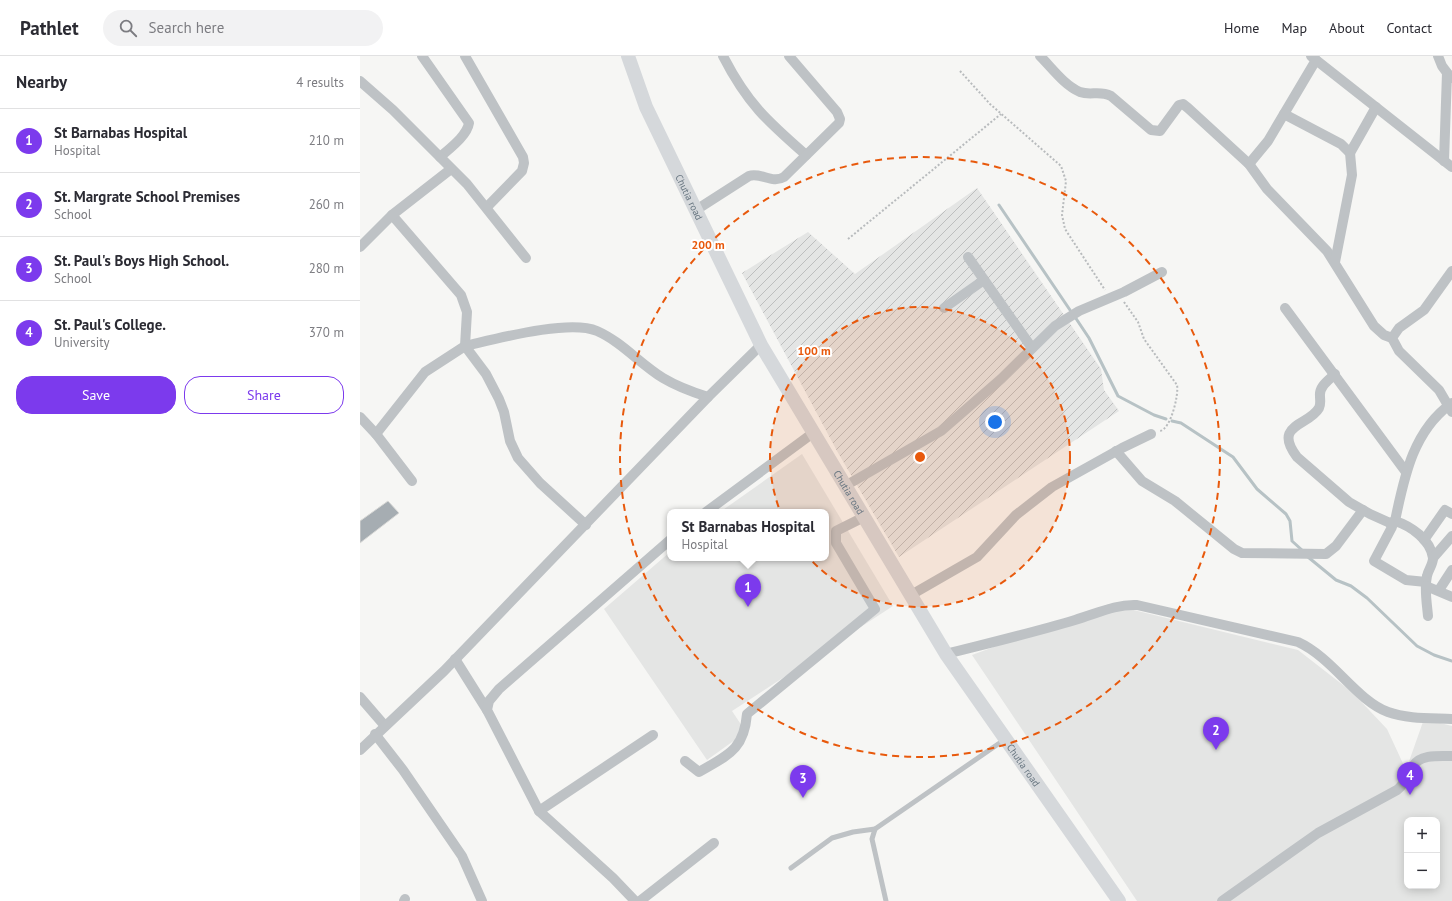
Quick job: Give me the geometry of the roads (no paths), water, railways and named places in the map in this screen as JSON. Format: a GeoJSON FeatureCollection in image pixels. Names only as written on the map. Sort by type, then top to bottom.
{"type":"FeatureCollection","features":[{"type":"Feature","properties":{"kind":"street"},"geometry":{"type":"LineString","coordinates":[[422,56],[469,123],[464,134],[440,157]]}},
{"type":"Feature","properties":{"kind":"street"},"geometry":{"type":"LineString","coordinates":[[465,56],[523,157],[522,171],[487,207]]}},
{"type":"Feature","properties":{"kind":"street","name":"Chutia road"},"geometry":{"type":"LineString","coordinates":[[628,56],[646,107],[761,345],[946,654],[1119,901]]}},
{"type":"Feature","properties":{"kind":"street"},"geometry":{"type":"LineString","coordinates":[[722,56],[736,83],[752,105],[769,124],[806,155]]}},
{"type":"Feature","properties":{"kind":"street"},"geometry":{"type":"LineString","coordinates":[[696,210],[749,176],[756,174],[773,180],[779,179],[836,126],[840,118],[837,112],[788,56]]}},
{"type":"Feature","properties":{"kind":"street"},"geometry":{"type":"LineString","coordinates":[[1040,56],[1067,84],[1080,92],[1104,92],[1111,96],[1150,130],[1160,131],[1176,108],[1183,104],[1250,164],[1267,189],[1335,262],[1374,326],[1384,335],[1392,338],[1399,351],[1439,390],[1451,407],[1424,433],[1414,450],[1406,472],[1392,522],[1392,527],[1374,561],[1406,580],[1426,584],[1452,597]]}},
{"type":"Feature","properties":{"kind":"street"},"geometry":{"type":"LineString","coordinates":[[1438,56],[1449,76],[1444,161]]}},
{"type":"Feature","properties":{"kind":"street"},"geometry":{"type":"LineString","coordinates":[[1250,164],[1268,141],[1314,58],[1452,167]]}},
{"type":"Feature","properties":{"kind":"street"},"geometry":{"type":"LineString","coordinates":[[360,81],[440,157],[487,207],[526,258]]}},
{"type":"Feature","properties":{"kind":"street"},"geometry":{"type":"LineString","coordinates":[[1335,262],[1352,175],[1350,153],[1376,107]]}},
{"type":"Feature","properties":{"kind":"street"},"geometry":{"type":"LineString","coordinates":[[1284,114],[1341,144],[1350,153]]}},
{"type":"Feature","properties":{"kind":"street"},"geometry":{"type":"LineString","coordinates":[[360,247],[392,215],[451,169]]}},
{"type":"Feature","properties":{"kind":"street"},"geometry":{"type":"LineString","coordinates":[[392,215],[461,295],[467,312],[465,346],[486,374],[499,399],[504,412],[510,441],[518,458],[540,483],[586,524]]}},
{"type":"Feature","properties":{"kind":"street"},"geometry":{"type":"LineString","coordinates":[[968,257],[1032,348]]}},
{"type":"Feature","properties":{"kind":"street"},"geometry":{"type":"LineString","coordinates":[[845,486],[941,431],[1001,379],[1055,326],[1079,311],[1162,272]]}},
{"type":"Feature","properties":{"kind":"street"},"geometry":{"type":"LineString","coordinates":[[1392,338],[1399,328],[1424,310],[1452,272]]}},
{"type":"Feature","properties":{"kind":"street"},"geometry":{"type":"LineString","coordinates":[[944,308],[984,280]]}},
{"type":"Feature","properties":{"kind":"street"},"geometry":{"type":"LineString","coordinates":[[1285,308],[1406,472]]}},
{"type":"Feature","properties":{"kind":"street"},"geometry":{"type":"LineString","coordinates":[[376,434],[425,372],[465,346],[554,329],[579,327],[596,330],[663,378],[685,390],[708,397]]}},
{"type":"Feature","properties":{"kind":"street"},"geometry":{"type":"LineString","coordinates":[[360,750],[375,734],[455,660],[708,397],[761,345]]}},
{"type":"Feature","properties":{"kind":"street"},"geometry":{"type":"LineString","coordinates":[[1335,374],[1322,386],[1319,395],[1320,406],[1316,412],[1297,423],[1292,430],[1289,439],[1289,447],[1297,457],[1349,502],[1362,510],[1406,526],[1424,540],[1429,546],[1433,558]]}},
{"type":"Feature","properties":{"kind":"street"},"geometry":{"type":"LineString","coordinates":[[360,417],[376,434],[412,481]]}},
{"type":"Feature","properties":{"kind":"street"},"geometry":{"type":"LineString","coordinates":[[710,509],[813,433]]}},
{"type":"Feature","properties":{"kind":"street"},"geometry":{"type":"LineString","coordinates":[[911,595],[977,557],[1016,515],[1046,491],[1116,451],[1151,434]]}},
{"type":"Feature","properties":{"kind":"street"},"geometry":{"type":"LineString","coordinates":[[1116,451],[1142,481],[1175,501],[1234,549],[1242,553],[1326,554],[1331,551],[1362,510]]}},
{"type":"Feature","properties":{"kind":"street"},"geometry":{"type":"LineString","coordinates":[[1424,540],[1444,510],[1452,514]]}},
{"type":"Feature","properties":{"kind":"street"},"geometry":{"type":"LineString","coordinates":[[685,760],[700,772],[733,752],[746,732],[747,714],[875,609],[836,543],[836,531],[864,517]]}},
{"type":"Feature","properties":{"kind":"street"},"geometry":{"type":"LineString","coordinates":[[1428,616],[1426,584],[1433,558],[1452,536]]}},
{"type":"Feature","properties":{"kind":"street"},"geometry":{"type":"LineString","coordinates":[[487,710],[489,702],[500,689],[667,543]]}},
{"type":"Feature","properties":{"kind":"street"},"geometry":{"type":"LineString","coordinates":[[1439,590],[1452,570]]}},
{"type":"Feature","properties":{"kind":"street"},"geometry":{"type":"LineString","coordinates":[[946,654],[1075,620],[1111,608],[1126,605],[1137,605],[1298,642],[1317,653],[1369,701],[1387,712],[1404,716],[1452,719]]}},
{"type":"Feature","properties":{"kind":"street"},"geometry":{"type":"LineString","coordinates":[[455,660],[487,710],[540,811],[551,823],[613,878],[635,901]]}},
{"type":"Feature","properties":{"kind":"street"},"geometry":{"type":"LineString","coordinates":[[360,697],[385,726]]}},
{"type":"Feature","properties":{"kind":"street"},"geometry":{"type":"LineString","coordinates":[[375,734],[403,770],[462,856],[482,901]]}},
{"type":"Feature","properties":{"kind":"street"},"geometry":{"type":"LineString","coordinates":[[540,811],[653,735]]}},
{"type":"Feature","properties":{"kind":"street"},"geometry":{"type":"LineString","coordinates":[[1222,901],[1318,833],[1397,790],[1406,782],[1413,764],[1421,759],[1429,757],[1452,756]]}},
{"type":"Feature","properties":{"kind":"street"},"geometry":{"type":"LineString","coordinates":[[640,901],[714,843]]}},
{"type":"Feature","properties":{"kind":"lane"},"geometry":{"type":"LineString","coordinates":[[791,868],[832,838],[852,832],[875,829],[1006,739]]}},
{"type":"Feature","properties":{"kind":"lane"},"geometry":{"type":"LineString","coordinates":[[875,829],[872,838],[886,901]]}},
{"type":"Feature","properties":{"kind":"waterway"},"geometry":{"type":"LineString","coordinates":[[999,205],[1070,310]]}},
{"type":"Feature","properties":{"kind":"waterway"},"geometry":{"type":"LineString","coordinates":[[1075,317],[1089,338],[1118,396],[1154,415],[1166,419]]}},
{"type":"Feature","properties":{"kind":"waterway"},"geometry":{"type":"LineString","coordinates":[[1172,421],[1181,423],[1233,457],[1257,489],[1286,514],[1290,521],[1292,541],[1303,551]]}},
{"type":"Feature","properties":{"kind":"waterway"},"geometry":{"type":"LineString","coordinates":[[1308,557],[1336,580],[1351,586],[1367,598],[1417,646],[1434,655],[1452,661]]}},
{"type":"Feature","properties":{"kind":"place","name":"St Barnabas Hospital"},"geometry":{"type":"Point","coordinates":[748,607]}},
{"type":"Feature","properties":{"kind":"place","name":"St. Margrate School Premises"},"geometry":{"type":"Point","coordinates":[1216,750]}},
{"type":"Feature","properties":{"kind":"place","name":"St. Paul's College."},"geometry":{"type":"Point","coordinates":[1410,795]}},
{"type":"Feature","properties":{"kind":"place","name":"St. Paul's Boys High School."},"geometry":{"type":"Point","coordinates":[803,798]}}]}
